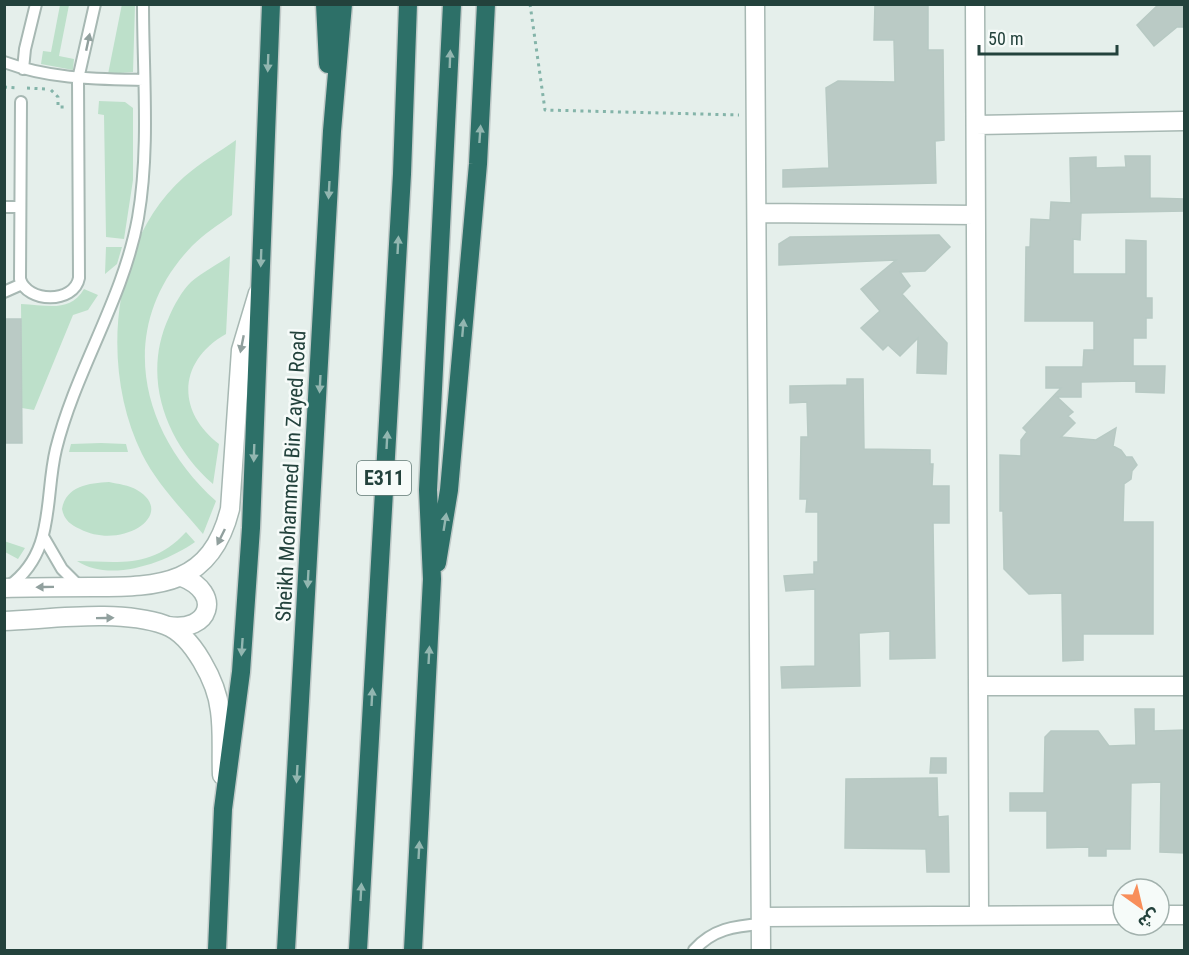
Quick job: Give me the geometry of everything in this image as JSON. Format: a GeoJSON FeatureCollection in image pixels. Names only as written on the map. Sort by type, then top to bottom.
{"type":"FeatureCollection","features":[{"type":"Feature","properties":{"kind":"highway"},"geometry":{"type":"LineString","coordinates":[[218,951],[223,809],[242,661],[251,528],[271,4]]}},
{"type":"Feature","properties":{"kind":"highway"},"geometry":{"type":"LineString","coordinates":[[325,4],[332,131]]}},
{"type":"Feature","properties":{"kind":"highway","name":"Sheikh Mohammed Bin Zayed Road"},"geometry":{"type":"LineString","coordinates":[[286,951],[332,131],[342,4]]}},
{"type":"Feature","properties":{"kind":"highway","name":"E311"},"geometry":{"type":"LineString","coordinates":[[358,951],[401,186],[408,4]]}},
{"type":"Feature","properties":{"kind":"highway"},"geometry":{"type":"LineString","coordinates":[[413,951],[432,579],[428,490],[452,4]]}},
{"type":"Feature","properties":{"kind":"highway"},"geometry":{"type":"LineString","coordinates":[[432,579],[446,520],[450,479],[478,164],[486,4]]}},
{"type":"Feature","properties":{"kind":"street"},"geometry":{"type":"LineString","coordinates":[[755,4],[761,951]]}},
{"type":"Feature","properties":{"kind":"street"},"geometry":{"type":"LineString","coordinates":[[975,4],[979,914]]}},
{"type":"Feature","properties":{"kind":"street"},"geometry":{"type":"LineString","coordinates":[[976,125],[1185,121]]}},
{"type":"Feature","properties":{"kind":"street"},"geometry":{"type":"LineString","coordinates":[[757,213],[975,215]]}},
{"type":"Feature","properties":{"kind":"street"},"geometry":{"type":"LineString","coordinates":[[5,588],[165,584],[182,577],[200,565],[215,549],[225,530],[230,509],[241,350],[260,289]]}},
{"type":"Feature","properties":{"kind":"street"},"geometry":{"type":"LineString","coordinates":[[4,621],[123,618],[188,628],[202,618],[207,602],[201,587],[182,577]]}},
{"type":"Feature","properties":{"kind":"street"},"geometry":{"type":"LineString","coordinates":[[168,626],[187,642],[203,662],[214,685],[220,710],[223,809]]}},
{"type":"Feature","properties":{"kind":"street"},"geometry":{"type":"LineString","coordinates":[[979,686],[1185,686]]}},
{"type":"Feature","properties":{"kind":"street"},"geometry":{"type":"LineString","coordinates":[[762,920],[979,914],[1111,915]]}},
{"type":"Feature","properties":{"kind":"lane"},"geometry":{"type":"LineString","coordinates":[[23,69],[25,49],[36,4]]}},
{"type":"Feature","properties":{"kind":"lane"},"geometry":{"type":"LineString","coordinates":[[21,102],[21,284],[28,292],[38,297],[68,294],[78,283],[78,79],[95,4]]}},
{"type":"Feature","properties":{"kind":"lane"},"geometry":{"type":"LineString","coordinates":[[5,588],[32,564],[44,538],[50,485],[66,417],[77,384],[115,300],[132,245],[144,161],[143,4]]}},
{"type":"Feature","properties":{"kind":"lane"},"geometry":{"type":"LineString","coordinates":[[4,62],[23,69],[78,79],[143,80]]}},
{"type":"Feature","properties":{"kind":"lane"},"geometry":{"type":"LineString","coordinates":[[4,207],[20,207]]}},
{"type":"Feature","properties":{"kind":"lane"},"geometry":{"type":"LineString","coordinates":[[4,292],[21,284]]}},
{"type":"Feature","properties":{"kind":"lane"},"geometry":{"type":"LineString","coordinates":[[44,538],[62,569],[79,587]]}},
{"type":"Feature","properties":{"kind":"lane"},"geometry":{"type":"LineString","coordinates":[[694,951],[715,932],[730,926],[762,920]]}},
{"type":"Feature","properties":{"kind":"path"},"geometry":{"type":"LineString","coordinates":[[530,4],[545,110],[756,116]]}},
{"type":"Feature","properties":{"kind":"path"},"geometry":{"type":"LineString","coordinates":[[4,87],[53,91],[58,98],[58,107],[77,106]]}},
{"type":"Feature","properties":{"kind":"green space"},"geometry":{"type":"Polygon","coordinates":[[[122,4],[135,5],[133,72],[108,74],[122,4]]]}},
{"type":"Feature","properties":{"kind":"green space"},"geometry":{"type":"Polygon","coordinates":[[[60,5],[69,5],[59,56],[74,59],[73,70],[41,64],[43,51],[51,52],[60,5]]]}},
{"type":"Feature","properties":{"kind":"green space"},"geometry":{"type":"Polygon","coordinates":[[[99,101],[125,102],[133,108],[133,180],[124,239],[106,237],[104,115],[98,114],[99,101]]]}},
{"type":"Feature","properties":{"kind":"green space"},"geometry":{"type":"Polygon","coordinates":[[[236,140],[232,215],[192,246],[168,277],[152,310],[145,344],[146,378],[154,411],[169,443],[190,474],[216,501],[203,534],[155,476],[142,454],[129,420],[120,384],[117,346],[120,308],[127,271],[140,236],[159,204],[184,177],[236,140]]]}},
{"type":"Feature","properties":{"kind":"green space"},"geometry":{"type":"Polygon","coordinates":[[[106,247],[122,247],[117,264],[105,274],[106,247]]]}},
{"type":"Feature","properties":{"kind":"green space"},"geometry":{"type":"Polygon","coordinates":[[[230,256],[226,334],[210,345],[199,358],[191,372],[188,387],[195,417],[205,431],[219,444],[213,484],[196,468],[171,429],[158,385],[157,363],[161,340],[171,312],[181,294],[196,278],[230,256]]]}},
{"type":"Feature","properties":{"kind":"green space"},"geometry":{"type":"Polygon","coordinates":[[[84,289],[98,295],[88,310],[73,315],[34,410],[22,408],[21,304],[65,305],[78,297],[84,289]]]}},
{"type":"Feature","properties":{"kind":"green space"},"geometry":{"type":"Polygon","coordinates":[[[71,444],[126,444],[128,452],[69,452],[71,444]]]}},
{"type":"Feature","properties":{"kind":"green space"},"geometry":{"type":"Polygon","coordinates":[[[109,482],[134,488],[148,499],[151,509],[148,519],[140,527],[112,536],[96,535],[68,522],[62,509],[68,495],[86,485],[109,482]]]}},
{"type":"Feature","properties":{"kind":"green space"},"geometry":{"type":"Polygon","coordinates":[[[186,532],[195,542],[169,557],[137,568],[105,570],[77,561],[123,562],[149,557],[174,544],[186,532]]]}},
{"type":"Feature","properties":{"kind":"green space"},"geometry":{"type":"Polygon","coordinates":[[[4,541],[25,548],[18,559],[5,552],[4,541]]]}},
{"type":"Feature","properties":{"kind":"building"},"geometry":{"type":"Polygon","coordinates":[[[875,4],[928,4],[928,50],[943,50],[944,140],[935,141],[936,183],[783,187],[783,170],[829,168],[826,88],[838,81],[895,82],[894,40],[874,40],[875,4]]]}},
{"type":"Feature","properties":{"kind":"building"},"geometry":{"type":"Polygon","coordinates":[[[1159,4],[1185,4],[1185,27],[1177,27],[1154,46],[1137,25],[1159,4]]]}},
{"type":"Feature","properties":{"kind":"building"},"geometry":{"type":"Polygon","coordinates":[[[1125,156],[1150,156],[1150,198],[1185,199],[1185,211],[1081,213],[1080,240],[1073,239],[1073,274],[1126,274],[1126,240],[1146,241],[1146,298],[1152,298],[1152,318],[1146,318],[1146,338],[1133,338],[1133,366],[1165,366],[1164,393],[1136,392],[1136,381],[1081,382],[1081,397],[1057,397],[1073,412],[1068,416],[1075,423],[1061,437],[1096,440],[1116,428],[1113,446],[1121,450],[1126,457],[1132,457],[1137,465],[1132,471],[1131,479],[1124,484],[1123,522],[1153,522],[1153,634],[1083,634],[1083,660],[1063,661],[1062,593],[1029,594],[1004,569],[1003,511],[1000,511],[1000,455],[1021,456],[1021,440],[1027,432],[1023,428],[1061,388],[1046,388],[1046,367],[1083,367],[1084,350],[1094,350],[1094,321],[1025,321],[1026,247],[1030,247],[1031,219],[1050,220],[1051,202],[1071,203],[1070,158],[1096,157],[1096,168],[1126,167],[1125,156]]]}},
{"type":"Feature","properties":{"kind":"building"},"geometry":{"type":"Polygon","coordinates":[[[939,235],[950,247],[925,271],[900,272],[910,286],[902,294],[947,343],[946,374],[917,373],[918,338],[900,356],[888,345],[883,350],[861,328],[880,311],[861,289],[896,260],[779,265],[779,244],[790,237],[939,235]]]}},
{"type":"Feature","properties":{"kind":"building"},"geometry":{"type":"Polygon","coordinates":[[[4,319],[21,319],[22,443],[4,443],[4,319]]]}},
{"type":"Feature","properties":{"kind":"building"},"geometry":{"type":"Polygon","coordinates":[[[847,379],[863,379],[864,449],[930,450],[930,464],[933,464],[932,486],[949,486],[949,523],[933,523],[935,658],[890,659],[890,631],[859,633],[860,686],[782,688],[781,667],[815,666],[815,589],[786,591],[784,576],[814,574],[814,562],[818,562],[818,512],[806,512],[807,499],[800,499],[801,437],[808,437],[807,402],[790,403],[790,386],[847,385],[847,379]]]}},
{"type":"Feature","properties":{"kind":"building"},"geometry":{"type":"Polygon","coordinates":[[[1135,709],[1154,709],[1154,731],[1185,730],[1185,853],[1160,852],[1161,782],[1131,783],[1130,849],[1106,849],[1106,856],[1089,856],[1089,847],[1047,848],[1047,811],[1010,811],[1010,793],[1044,793],[1045,737],[1051,731],[1098,731],[1109,746],[1136,745],[1135,709]]]}},
{"type":"Feature","properties":{"kind":"building"},"geometry":{"type":"Polygon","coordinates":[[[931,758],[946,758],[946,773],[930,773],[931,758]]]}},
{"type":"Feature","properties":{"kind":"building"},"geometry":{"type":"Polygon","coordinates":[[[937,778],[938,817],[948,816],[949,872],[927,872],[926,849],[845,848],[846,779],[937,778]]]}}]}
